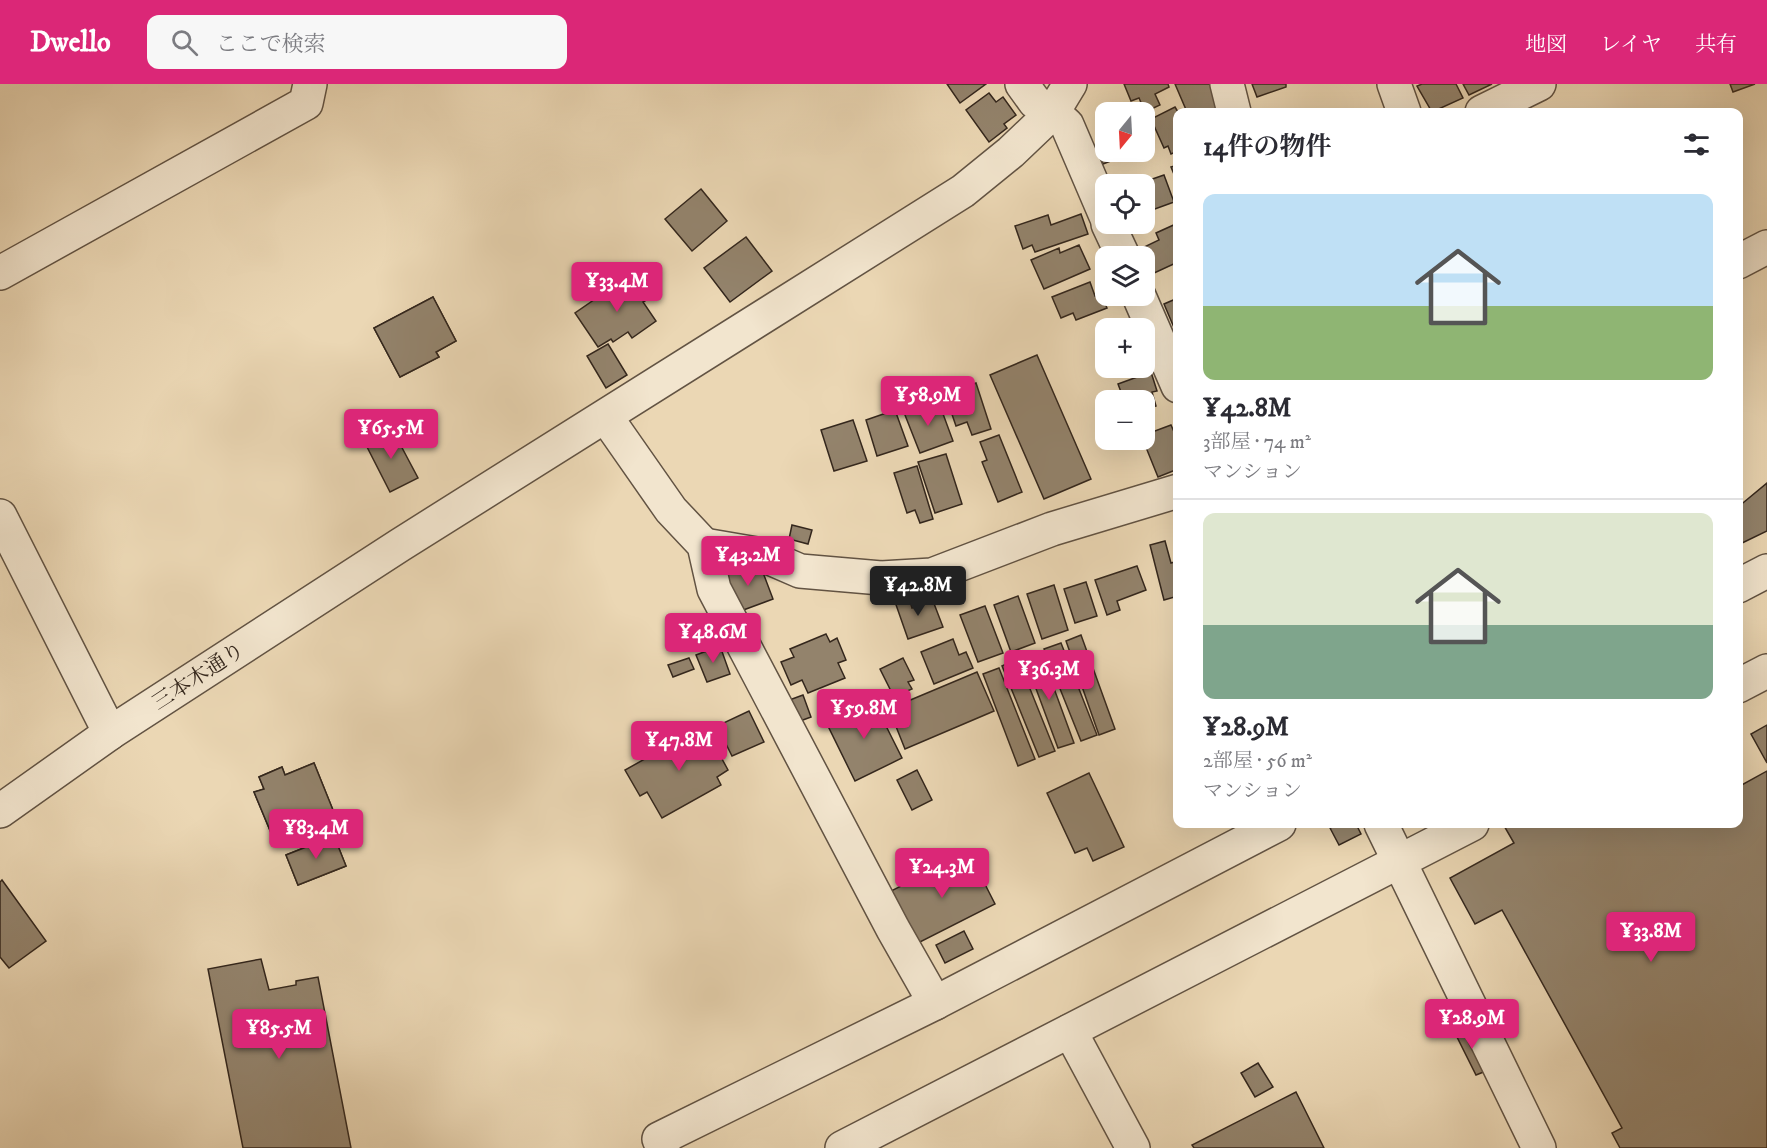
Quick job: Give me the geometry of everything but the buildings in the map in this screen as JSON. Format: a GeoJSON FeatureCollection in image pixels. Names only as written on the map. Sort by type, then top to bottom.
{"type":"FeatureCollection","features":[{"type":"Feature","properties":{"kind":"street"},"geometry":{"type":"LineString","coordinates":[[0,273],[306,103],[310,84]]}},
{"type":"Feature","properties":{"kind":"street"},"geometry":{"type":"LineString","coordinates":[[1022,84],[1035,102],[1053,112],[1066,125],[1095,191]]}},
{"type":"Feature","properties":{"kind":"street","name":"三本木通り"},"geometry":{"type":"LineString","coordinates":[[0,811],[110,733],[400,545],[963,191],[1011,152],[1053,112],[1070,84]]}},
{"type":"Feature","properties":{"kind":"street"},"geometry":{"type":"LineString","coordinates":[[1227,84],[1233,108]]}},
{"type":"Feature","properties":{"kind":"street"},"geometry":{"type":"LineString","coordinates":[[1394,84],[1403,108]]}},
{"type":"Feature","properties":{"kind":"street"},"geometry":{"type":"LineString","coordinates":[[1490,108],[1539,84]]}},
{"type":"Feature","properties":{"kind":"street"},"geometry":{"type":"LineString","coordinates":[[1743,259],[1767,247]]}},
{"type":"Feature","properties":{"kind":"street"},"geometry":{"type":"LineString","coordinates":[[1143,306],[1173,374]]}},
{"type":"Feature","properties":{"kind":"street"},"geometry":{"type":"LineString","coordinates":[[606,417],[671,510],[704,545],[714,589],[892,929],[935,1003]]}},
{"type":"Feature","properties":{"kind":"street"},"geometry":{"type":"LineString","coordinates":[[704,545],[762,555],[800,571],[881,578],[932,574],[1052,529],[1173,493]]}},
{"type":"Feature","properties":{"kind":"street"},"geometry":{"type":"LineString","coordinates":[[0,516],[110,733]]}},
{"type":"Feature","properties":{"kind":"street"},"geometry":{"type":"LineString","coordinates":[[1743,584],[1767,572]]}},
{"type":"Feature","properties":{"kind":"street"},"geometry":{"type":"LineString","coordinates":[[1743,683],[1767,671]]}},
{"type":"Feature","properties":{"kind":"street"},"geometry":{"type":"LineString","coordinates":[[656,1145],[1271,828]]}},
{"type":"Feature","properties":{"kind":"street"},"geometry":{"type":"LineString","coordinates":[[1382,828],[1539,1148]]}},
{"type":"Feature","properties":{"kind":"street"},"geometry":{"type":"LineString","coordinates":[[842,1148],[1464,828]]}},
{"type":"Feature","properties":{"kind":"street"},"geometry":{"type":"LineString","coordinates":[[1070,1031],[1133,1148]]}}]}
